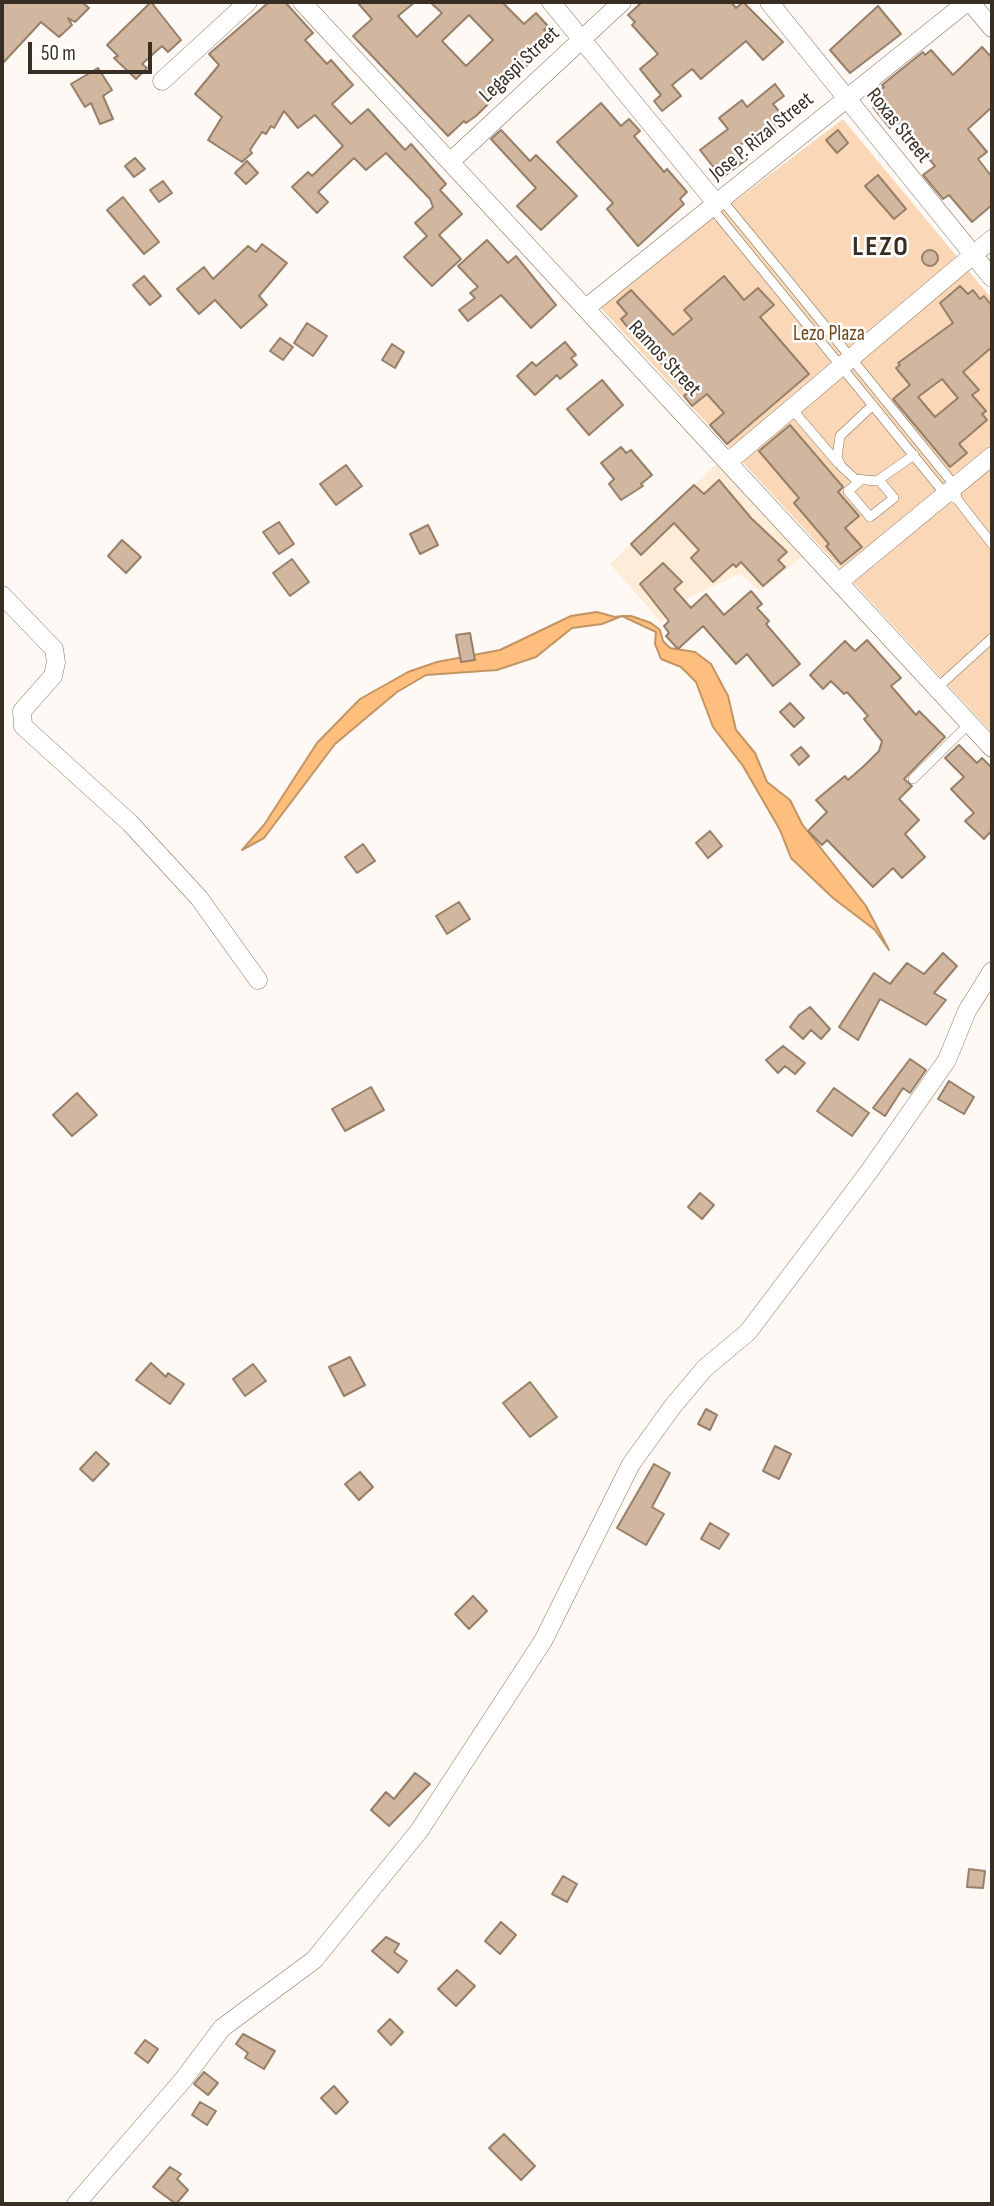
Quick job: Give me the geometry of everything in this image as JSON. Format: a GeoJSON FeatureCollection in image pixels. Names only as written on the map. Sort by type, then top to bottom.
{"type":"FeatureCollection","features":[{"type":"Feature","properties":{"kind":"street"},"geometry":{"type":"LineString","coordinates":[[162,81],[248,2]]}},
{"type":"Feature","properties":{"kind":"street","name":"Ramos Street"},"geometry":{"type":"LineString","coordinates":[[302,2],[992,747]]}},
{"type":"Feature","properties":{"kind":"street"},"geometry":{"type":"LineString","coordinates":[[551,2],[716,203]]}},
{"type":"Feature","properties":{"kind":"street","name":"Legaspi Street"},"geometry":{"type":"LineString","coordinates":[[450,162],[621,2]]}},
{"type":"Feature","properties":{"kind":"street","name":"Roxas Street"},"geometry":{"type":"LineString","coordinates":[[769,2],[992,278]]}},
{"type":"Feature","properties":{"kind":"street"},"geometry":{"type":"LineString","coordinates":[[968,2],[992,27]]}},
{"type":"Feature","properties":{"kind":"street","name":"Jose P. Rizal Street"},"geometry":{"type":"LineString","coordinates":[[586,308],[968,2]]}},
{"type":"Feature","properties":{"kind":"street"},"geometry":{"type":"LineString","coordinates":[[728,462],[992,239]]}},
{"type":"Feature","properties":{"kind":"street"},"geometry":{"type":"LineString","coordinates":[[839,582],[953,493],[992,456]]}},
{"type":"Feature","properties":{"kind":"street"},"geometry":{"type":"LineString","coordinates":[[2,595],[54,649],[56,662],[53,676],[22,711],[23,726],[130,824],[199,898],[258,979]]}},
{"type":"Feature","properties":{"kind":"street"},"geometry":{"type":"LineString","coordinates":[[76,2204],[183,2080],[222,2028],[314,1961],[419,1831],[543,1641],[631,1464],[673,1406],[705,1368],[748,1332],[868,1172],[947,1060],[967,1011],[992,971]]}},
{"type":"Feature","properties":{"kind":"lane"},"geometry":{"type":"LineString","coordinates":[[716,203],[726,205],[846,362],[992,544]]}},
{"type":"Feature","properties":{"kind":"lane"},"geometry":{"type":"LineString","coordinates":[[846,362],[873,405],[914,455],[953,493]]}},
{"type":"Feature","properties":{"kind":"lane"},"geometry":{"type":"LineString","coordinates":[[841,466],[837,457],[840,436],[873,405]]}},
{"type":"Feature","properties":{"kind":"lane"},"geometry":{"type":"LineString","coordinates":[[791,408],[841,466],[860,481]]}},
{"type":"Feature","properties":{"kind":"lane"},"geometry":{"type":"LineString","coordinates":[[879,480],[894,498],[870,517],[848,491],[860,481],[879,480],[914,455]]}},
{"type":"Feature","properties":{"kind":"lane"},"geometry":{"type":"LineString","coordinates":[[937,688],[992,638]]}},
{"type":"Feature","properties":{"kind":"lane"},"geometry":{"type":"LineString","coordinates":[[913,779],[970,723]]}},
{"type":"Feature","properties":{"kind":"shaded area"},"geometry":{"type":"Polygon","coordinates":[[[717,464],[803,556],[760,591],[740,574],[690,597],[661,622],[610,564],[717,464]]]}},
{"type":"Feature","properties":{"kind":"shaded area"},"geometry":{"type":"Polygon","coordinates":[[[597,612],[622,616],[602,624],[572,628],[536,657],[497,670],[426,675],[397,692],[335,744],[264,838],[242,850],[264,825],[317,743],[360,699],[408,672],[437,662],[500,650],[571,616],[597,612]]]}},
{"type":"Feature","properties":{"kind":"shaded area"},"geometry":{"type":"Polygon","coordinates":[[[622,616],[631,616],[651,623],[660,630],[663,641],[670,648],[695,652],[711,664],[728,696],[736,730],[755,753],[767,782],[790,800],[802,824],[866,906],[889,950],[875,930],[833,898],[791,858],[780,830],[743,766],[713,727],[696,682],[681,667],[661,659],[655,644],[656,632],[622,616]]]}},
{"type":"Feature","properties":{"kind":"green space","name":"Lezo Plaza"},"geometry":{"type":"Polygon","coordinates":[[[843,119],[992,299],[992,733],[598,305],[843,119]]]}},
{"type":"Feature","properties":{"kind":"building"},"geometry":{"type":"Polygon","coordinates":[[[2,2],[82,2],[89,8],[75,22],[68,18],[72,25],[59,37],[41,22],[2,64],[2,2]]]}},
{"type":"Feature","properties":{"kind":"building"},"geometry":{"type":"Polygon","coordinates":[[[151,2],[181,40],[168,52],[162,46],[142,64],[147,68],[136,79],[114,58],[118,56],[107,45],[151,2]]]}},
{"type":"Feature","properties":{"kind":"building"},"geometry":{"type":"Polygon","coordinates":[[[269,2],[285,2],[313,33],[305,40],[327,64],[331,60],[353,85],[332,104],[351,124],[368,109],[405,150],[411,144],[446,184],[440,190],[462,214],[439,235],[461,259],[432,286],[404,257],[427,236],[415,223],[433,207],[430,199],[386,153],[366,170],[354,158],[318,192],[328,202],[317,213],[292,187],[308,172],[312,176],[343,146],[315,115],[298,128],[284,111],[274,128],[271,126],[266,134],[262,132],[250,150],[252,153],[242,162],[208,140],[222,117],[195,94],[219,65],[209,54],[269,2]]]}},
{"type":"Feature","properties":{"kind":"building"},"geometry":{"type":"Polygon","coordinates":[[[357,2],[415,2],[398,16],[417,37],[442,13],[430,2],[502,2],[524,24],[536,13],[548,26],[544,30],[553,40],[476,116],[466,123],[464,121],[448,136],[353,36],[372,19],[357,2]],[[469,15],[442,41],[466,66],[493,40],[469,15]]]}},
{"type":"Feature","properties":{"kind":"building"},"geometry":{"type":"Polygon","coordinates":[[[642,2],[731,2],[736,8],[743,2],[783,42],[763,60],[746,41],[701,79],[692,69],[672,85],[681,96],[662,111],[654,101],[661,95],[640,69],[658,54],[632,25],[635,22],[628,15],[642,2]]]}},
{"type":"Feature","properties":{"kind":"building"},"geometry":{"type":"Polygon","coordinates":[[[878,6],[901,34],[850,73],[830,50],[878,6]]]}},
{"type":"Feature","properties":{"kind":"building"},"geometry":{"type":"Polygon","coordinates":[[[982,47],[992,58],[992,107],[968,129],[987,152],[978,159],[992,177],[992,205],[972,222],[949,195],[943,199],[923,175],[935,166],[898,122],[890,128],[873,107],[878,103],[873,96],[884,87],[882,85],[923,52],[925,55],[931,50],[953,75],[982,47]]]}},
{"type":"Feature","properties":{"kind":"building"},"geometry":{"type":"Polygon","coordinates":[[[98,68],[112,90],[103,96],[113,119],[100,124],[91,103],[85,107],[71,84],[98,68]]]}},
{"type":"Feature","properties":{"kind":"building"},"geometry":{"type":"Polygon","coordinates":[[[775,84],[784,96],[773,104],[787,121],[774,131],[768,124],[738,147],[747,159],[722,178],[700,150],[728,129],[719,118],[742,100],[747,107],[775,84]]]}},
{"type":"Feature","properties":{"kind":"building"},"geometry":{"type":"Polygon","coordinates":[[[601,103],[621,126],[629,119],[640,131],[634,136],[664,172],[667,169],[687,192],[680,199],[684,204],[638,246],[607,209],[613,203],[557,142],[601,103]]]}},
{"type":"Feature","properties":{"kind":"building"},"geometry":{"type":"Polygon","coordinates":[[[501,130],[530,161],[536,155],[577,196],[541,230],[517,206],[536,188],[491,139],[501,130]]]}},
{"type":"Feature","properties":{"kind":"building"},"geometry":{"type":"Polygon","coordinates":[[[838,130],[848,143],[837,153],[826,140],[838,130]]]}},
{"type":"Feature","properties":{"kind":"building"},"geometry":{"type":"Polygon","coordinates":[[[135,158],[145,169],[134,177],[125,166],[135,158]]]}},
{"type":"Feature","properties":{"kind":"building"},"geometry":{"type":"Polygon","coordinates":[[[247,161],[258,173],[246,184],[235,173],[247,161]]]}},
{"type":"Feature","properties":{"kind":"building"},"geometry":{"type":"Polygon","coordinates":[[[878,175],[906,209],[894,219],[865,186],[878,175]]]}},
{"type":"Feature","properties":{"kind":"building"},"geometry":{"type":"Polygon","coordinates":[[[163,181],[172,193],[159,202],[150,190],[163,181]]]}},
{"type":"Feature","properties":{"kind":"building"},"geometry":{"type":"Polygon","coordinates":[[[123,197],[159,242],[144,254],[107,210],[123,197]]]}},
{"type":"Feature","properties":{"kind":"building"},"geometry":{"type":"Polygon","coordinates":[[[487,240],[508,263],[516,256],[556,305],[531,328],[501,295],[468,321],[459,310],[475,298],[470,293],[478,287],[458,266],[487,240]]]}},
{"type":"Feature","properties":{"kind":"building"},"geometry":{"type":"Polygon","coordinates":[[[262,244],[287,263],[259,296],[267,305],[241,328],[215,300],[199,314],[177,289],[204,267],[213,279],[248,246],[256,252],[262,244]]]}},
{"type":"Feature","properties":{"kind":"building"},"geometry":{"type":"Polygon","coordinates":[[[930,250],[936,252],[936,264],[930,266],[924,264],[922,258],[924,252],[930,250]]]}},
{"type":"Feature","properties":{"kind":"building"},"geometry":{"type":"Polygon","coordinates":[[[144,276],[161,296],[150,305],[133,285],[144,276]]]}},
{"type":"Feature","properties":{"kind":"building"},"geometry":{"type":"Polygon","coordinates":[[[724,276],[744,300],[758,288],[774,305],[760,317],[809,374],[727,444],[710,425],[724,413],[707,394],[692,406],[684,396],[687,393],[655,356],[658,353],[639,331],[634,335],[621,319],[627,314],[617,302],[631,290],[673,335],[692,319],[684,310],[724,276]]]}},
{"type":"Feature","properties":{"kind":"building"},"geometry":{"type":"Polygon","coordinates":[[[960,286],[968,294],[973,290],[980,299],[984,296],[992,306],[992,347],[963,372],[979,390],[972,395],[986,411],[982,414],[987,420],[959,444],[967,453],[950,467],[893,399],[910,385],[896,368],[900,365],[898,363],[953,323],[940,303],[960,286]],[[942,379],[918,397],[935,417],[958,398],[942,379]]]}},
{"type":"Feature","properties":{"kind":"building"},"geometry":{"type":"Polygon","coordinates":[[[307,323],[327,336],[313,356],[294,343],[307,323]]]}},
{"type":"Feature","properties":{"kind":"building"},"geometry":{"type":"Polygon","coordinates":[[[280,338],[293,347],[283,360],[270,351],[280,338]]]}},
{"type":"Feature","properties":{"kind":"building"},"geometry":{"type":"Polygon","coordinates":[[[565,342],[576,355],[571,358],[577,365],[560,379],[557,375],[535,395],[517,376],[532,362],[536,366],[565,342]]]}},
{"type":"Feature","properties":{"kind":"building"},"geometry":{"type":"Polygon","coordinates":[[[392,344],[404,352],[395,368],[382,360],[392,344]]]}},
{"type":"Feature","properties":{"kind":"building"},"geometry":{"type":"Polygon","coordinates":[[[602,380],[623,405],[589,435],[567,409],[602,380]]]}},
{"type":"Feature","properties":{"kind":"building"},"geometry":{"type":"Polygon","coordinates":[[[790,425],[843,487],[838,492],[859,516],[845,528],[862,547],[841,564],[826,546],[829,544],[794,503],[799,498],[759,451],[790,425]]]}},
{"type":"Feature","properties":{"kind":"building"},"geometry":{"type":"Polygon","coordinates":[[[621,447],[626,453],[631,450],[652,475],[641,484],[643,486],[621,500],[609,484],[614,479],[601,463],[621,447]]]}},
{"type":"Feature","properties":{"kind":"building"},"geometry":{"type":"Polygon","coordinates":[[[346,465],[362,486],[336,505],[320,484],[346,465]]]}},
{"type":"Feature","properties":{"kind":"building"},"geometry":{"type":"Polygon","coordinates":[[[719,480],[751,518],[787,552],[778,560],[785,567],[763,586],[741,562],[736,567],[733,564],[713,582],[691,558],[699,550],[674,523],[641,555],[631,544],[694,485],[704,494],[719,480]]]}},
{"type":"Feature","properties":{"kind":"building"},"geometry":{"type":"Polygon","coordinates":[[[279,522],[294,544],[279,554],[263,532],[279,522]]]}},
{"type":"Feature","properties":{"kind":"building"},"geometry":{"type":"Polygon","coordinates":[[[428,525],[438,545],[420,554],[410,534],[428,525]]]}},
{"type":"Feature","properties":{"kind":"building"},"geometry":{"type":"Polygon","coordinates":[[[122,540],[141,557],[126,573],[108,556],[122,540]]]}},
{"type":"Feature","properties":{"kind":"building"},"geometry":{"type":"Polygon","coordinates":[[[292,559],[309,582],[290,596],[273,573],[292,559]]]}},
{"type":"Feature","properties":{"kind":"building"},"geometry":{"type":"Polygon","coordinates":[[[663,563],[682,582],[674,589],[691,608],[706,594],[724,615],[751,591],[762,604],[757,608],[769,621],[766,624],[800,664],[773,686],[747,654],[736,664],[703,626],[678,649],[666,636],[669,633],[664,626],[669,621],[640,584],[663,563]]]}},
{"type":"Feature","properties":{"kind":"building"},"geometry":{"type":"Polygon","coordinates":[[[470,633],[475,660],[461,662],[456,635],[470,633]]]}},
{"type":"Feature","properties":{"kind":"building"},"geometry":{"type":"Polygon","coordinates":[[[867,640],[901,678],[891,686],[916,715],[919,711],[945,737],[904,779],[912,786],[899,799],[919,820],[905,834],[925,857],[902,878],[893,868],[873,887],[827,840],[822,845],[808,831],[827,812],[816,800],[845,776],[848,780],[879,751],[882,741],[864,719],[868,716],[847,692],[844,694],[831,681],[823,689],[810,675],[845,641],[855,651],[867,640]]]}},
{"type":"Feature","properties":{"kind":"building"},"geometry":{"type":"Polygon","coordinates":[[[790,703],[804,718],[794,727],[780,712],[790,703]]]}},
{"type":"Feature","properties":{"kind":"building"},"geometry":{"type":"Polygon","coordinates":[[[959,745],[977,763],[982,758],[992,768],[992,830],[984,839],[965,821],[974,813],[951,789],[964,777],[945,758],[959,745]]]}},
{"type":"Feature","properties":{"kind":"building"},"geometry":{"type":"Polygon","coordinates":[[[801,747],[809,756],[799,765],[791,755],[801,747]]]}},
{"type":"Feature","properties":{"kind":"building"},"geometry":{"type":"Polygon","coordinates":[[[710,831],[722,846],[708,858],[696,843],[710,831]]]}},
{"type":"Feature","properties":{"kind":"building"},"geometry":{"type":"Polygon","coordinates":[[[363,844],[375,861],[357,873],[345,857],[363,844]]]}},
{"type":"Feature","properties":{"kind":"building"},"geometry":{"type":"Polygon","coordinates":[[[459,902],[470,919],[447,934],[436,916],[459,902]]]}},
{"type":"Feature","properties":{"kind":"building"},"geometry":{"type":"Polygon","coordinates":[[[943,953],[957,966],[934,993],[946,1000],[926,1025],[880,999],[858,1040],[839,1027],[874,973],[890,984],[907,963],[924,974],[943,953]]]}},
{"type":"Feature","properties":{"kind":"building"},"geometry":{"type":"Polygon","coordinates":[[[810,1007],[830,1029],[821,1039],[811,1030],[803,1039],[790,1027],[799,1015],[810,1007]]]}},
{"type":"Feature","properties":{"kind":"building"},"geometry":{"type":"Polygon","coordinates":[[[783,1046],[805,1063],[795,1074],[785,1066],[778,1073],[766,1060],[783,1046]]]}},
{"type":"Feature","properties":{"kind":"building"},"geometry":{"type":"Polygon","coordinates":[[[910,1059],[926,1070],[910,1093],[903,1088],[885,1116],[873,1108],[910,1059]]]}},
{"type":"Feature","properties":{"kind":"building"},"geometry":{"type":"Polygon","coordinates":[[[949,1081],[974,1097],[964,1114],[938,1099],[949,1081]]]}},
{"type":"Feature","properties":{"kind":"building"},"geometry":{"type":"Polygon","coordinates":[[[371,1087],[384,1110],[345,1131],[332,1109],[371,1087]]]}},
{"type":"Feature","properties":{"kind":"building"},"geometry":{"type":"Polygon","coordinates":[[[834,1088],[869,1113],[852,1136],[817,1111],[834,1088]]]}},
{"type":"Feature","properties":{"kind":"building"},"geometry":{"type":"Polygon","coordinates":[[[77,1093],[97,1115],[72,1136],[53,1115],[77,1093]]]}},
{"type":"Feature","properties":{"kind":"building"},"geometry":{"type":"Polygon","coordinates":[[[700,1193],[714,1205],[702,1219],[688,1207],[700,1193]]]}},
{"type":"Feature","properties":{"kind":"building"},"geometry":{"type":"Polygon","coordinates":[[[350,1357],[365,1385],[344,1396],[329,1367],[350,1357]]]}},
{"type":"Feature","properties":{"kind":"building"},"geometry":{"type":"Polygon","coordinates":[[[151,1363],[166,1377],[168,1373],[184,1384],[170,1404],[136,1380],[151,1363]]]}},
{"type":"Feature","properties":{"kind":"building"},"geometry":{"type":"Polygon","coordinates":[[[253,1364],[266,1381],[245,1396],[233,1379],[253,1364]]]}},
{"type":"Feature","properties":{"kind":"building"},"geometry":{"type":"Polygon","coordinates":[[[530,1382],[557,1417],[530,1437],[503,1403],[530,1382]]]}},
{"type":"Feature","properties":{"kind":"building"},"geometry":{"type":"Polygon","coordinates":[[[706,1409],[717,1415],[710,1430],[698,1424],[706,1409]]]}},
{"type":"Feature","properties":{"kind":"building"},"geometry":{"type":"Polygon","coordinates":[[[775,1446],[791,1454],[779,1479],[763,1471],[775,1446]]]}},
{"type":"Feature","properties":{"kind":"building"},"geometry":{"type":"Polygon","coordinates":[[[96,1452],[109,1464],[93,1481],[80,1469],[96,1452]]]}},
{"type":"Feature","properties":{"kind":"building"},"geometry":{"type":"Polygon","coordinates":[[[654,1464],[670,1473],[652,1507],[664,1514],[646,1545],[617,1528],[654,1464]]]}},
{"type":"Feature","properties":{"kind":"building"},"geometry":{"type":"Polygon","coordinates":[[[360,1472],[373,1487],[359,1500],[345,1484],[360,1472]]]}},
{"type":"Feature","properties":{"kind":"building"},"geometry":{"type":"Polygon","coordinates":[[[710,1523],[729,1534],[719,1549],[701,1539],[710,1523]]]}},
{"type":"Feature","properties":{"kind":"building"},"geometry":{"type":"Polygon","coordinates":[[[473,1596],[487,1611],[469,1629],[455,1614],[473,1596]]]}},
{"type":"Feature","properties":{"kind":"building"},"geometry":{"type":"Polygon","coordinates":[[[415,1773],[430,1784],[389,1826],[371,1810],[386,1792],[394,1799],[415,1773]]]}},
{"type":"Feature","properties":{"kind":"building"},"geometry":{"type":"Polygon","coordinates":[[[969,1869],[985,1871],[983,1888],[967,1887],[969,1869]]]}},
{"type":"Feature","properties":{"kind":"building"},"geometry":{"type":"Polygon","coordinates":[[[563,1876],[577,1884],[567,1902],[552,1894],[563,1876]]]}},
{"type":"Feature","properties":{"kind":"building"},"geometry":{"type":"Polygon","coordinates":[[[501,1922],[516,1935],[500,1954],[485,1941],[501,1922]]]}},
{"type":"Feature","properties":{"kind":"building"},"geometry":{"type":"Polygon","coordinates":[[[386,1937],[399,1944],[394,1952],[407,1961],[398,1973],[372,1951],[386,1937]]]}},
{"type":"Feature","properties":{"kind":"building"},"geometry":{"type":"Polygon","coordinates":[[[457,1970],[475,1986],[456,2006],[438,1989],[457,1970]]]}},
{"type":"Feature","properties":{"kind":"building"},"geometry":{"type":"Polygon","coordinates":[[[390,2019],[403,2032],[391,2045],[378,2031],[390,2019]]]}},
{"type":"Feature","properties":{"kind":"building"},"geometry":{"type":"Polygon","coordinates":[[[243,2034],[275,2051],[264,2069],[245,2058],[248,2053],[236,2044],[243,2034]]]}},
{"type":"Feature","properties":{"kind":"building"},"geometry":{"type":"Polygon","coordinates":[[[145,2040],[158,2049],[148,2063],[135,2053],[145,2040]]]}},
{"type":"Feature","properties":{"kind":"building"},"geometry":{"type":"Polygon","coordinates":[[[204,2072],[218,2083],[208,2095],[194,2084],[204,2072]]]}},
{"type":"Feature","properties":{"kind":"building"},"geometry":{"type":"Polygon","coordinates":[[[334,2086],[348,2102],[336,2114],[321,2098],[334,2086]]]}},
{"type":"Feature","properties":{"kind":"building"},"geometry":{"type":"Polygon","coordinates":[[[200,2102],[216,2111],[207,2125],[192,2115],[200,2102]]]}},
{"type":"Feature","properties":{"kind":"building"},"geometry":{"type":"Polygon","coordinates":[[[504,2134],[535,2166],[521,2180],[489,2148],[504,2134]]]}},
{"type":"Feature","properties":{"kind":"building"},"geometry":{"type":"Polygon","coordinates":[[[170,2167],[181,2174],[177,2179],[188,2190],[176,2204],[153,2187],[170,2167]]]}},
{"type":"Feature","properties":{"kind":"district","name":"LEZO"},"geometry":{"type":"Point","coordinates":[881,248]}}]}
